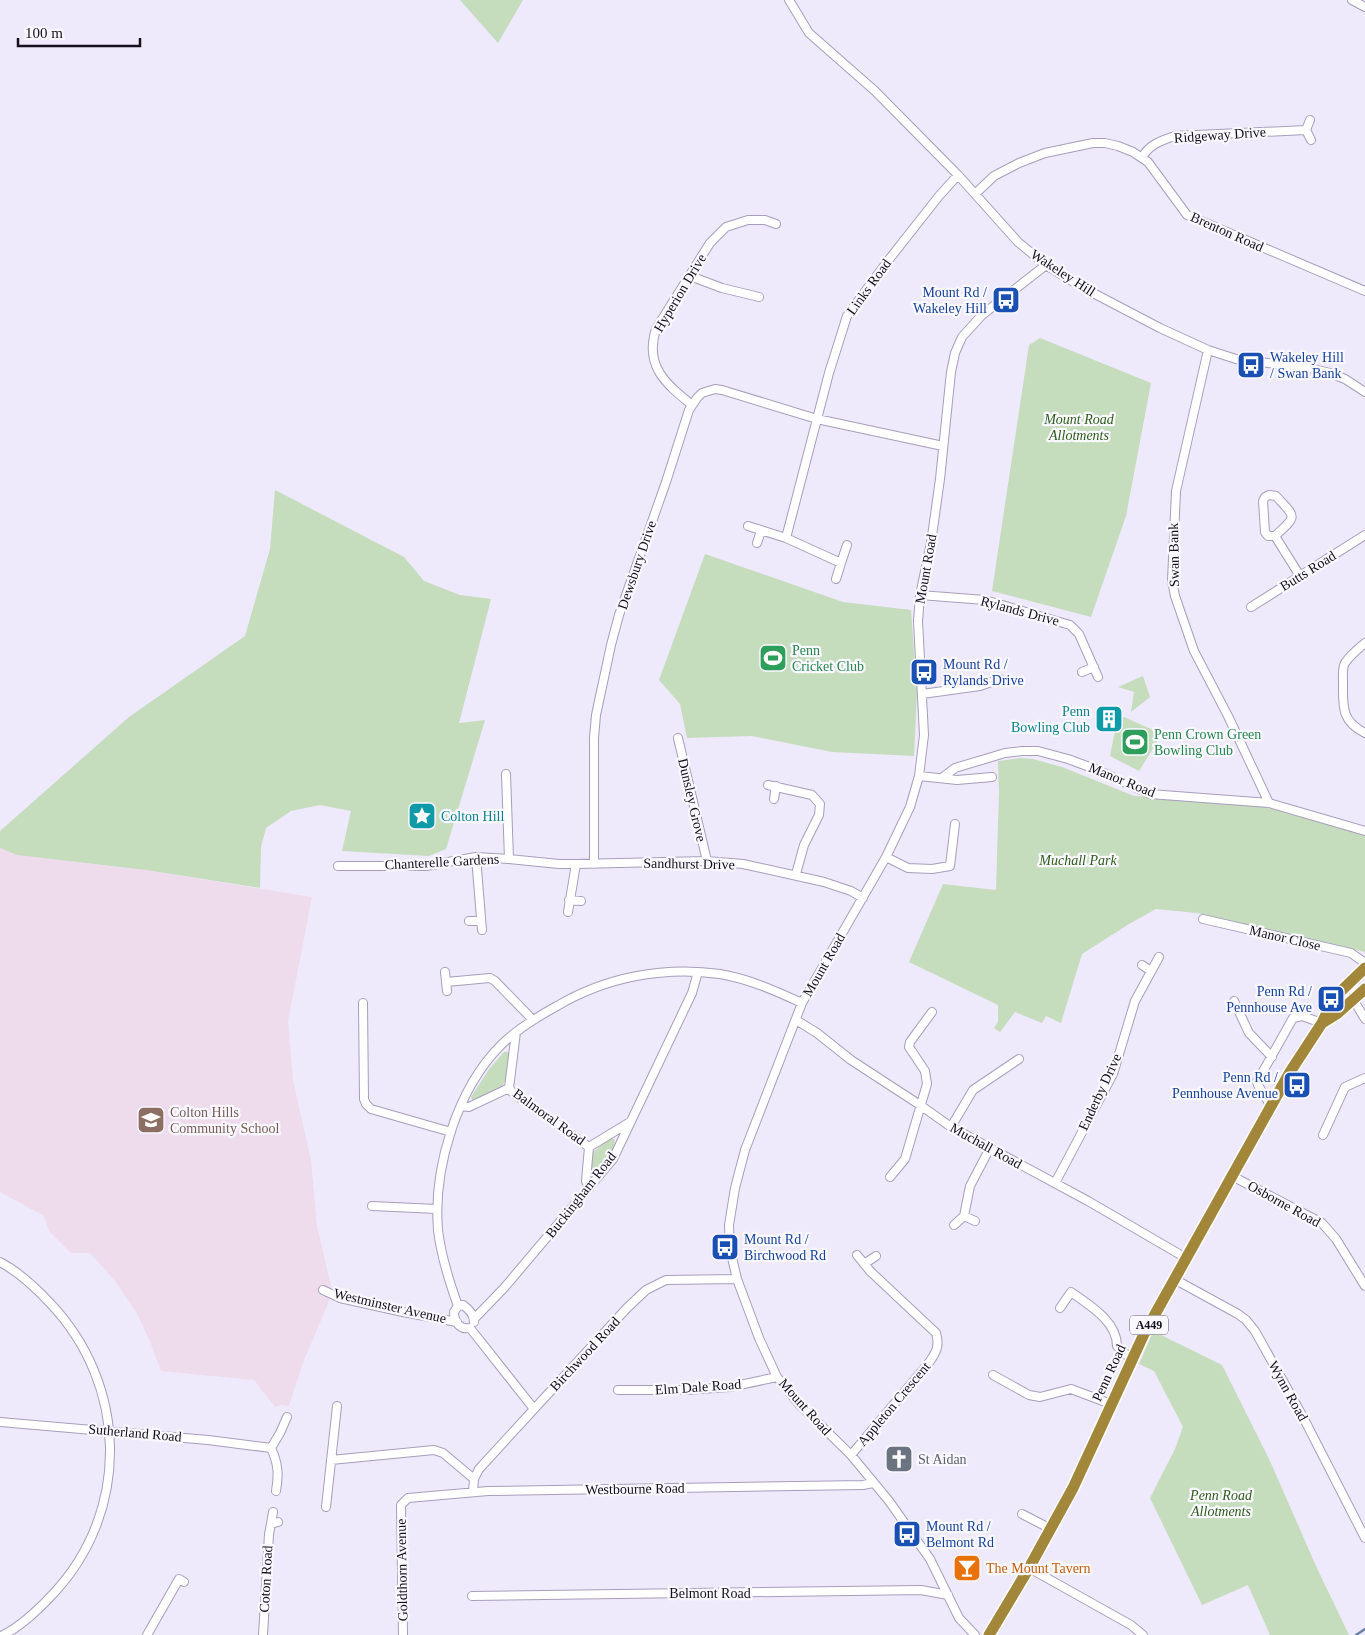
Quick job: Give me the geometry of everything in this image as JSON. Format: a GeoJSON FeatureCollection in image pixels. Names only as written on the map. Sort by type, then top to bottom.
{"type":"FeatureCollection","features":[{"type":"Feature","properties":{"kind":"highway","name":"Penn Road"},"geometry":{"type":"LineString","coordinates":[[989,1635],[1030,1568],[1072,1488],[1144,1334],[1271,1106],[1322,1023],[1330,1006],[1340,992],[1365,968]]}},
{"type":"Feature","properties":{"kind":"highway","name":"Penn Road"},"geometry":{"type":"LineString","coordinates":[[1322,1023],[1365,989]]}},
{"type":"Feature","properties":{"kind":"street","name":"Wakeley Hill"},"geometry":{"type":"LineString","coordinates":[[789,0],[809,33],[875,92],[958,175],[1018,242],[1046,264],[1086,289],[1160,328],[1208,350],[1236,359],[1309,368],[1345,380],[1365,392]]}},
{"type":"Feature","properties":{"kind":"street"},"geometry":{"type":"LineString","coordinates":[[1352,0],[1365,7]]}},
{"type":"Feature","properties":{"kind":"street"},"geometry":{"type":"LineString","coordinates":[[1310,120],[1306,130],[1311,140]]}},
{"type":"Feature","properties":{"kind":"street","name":"Ridgeway Drive"},"geometry":{"type":"LineString","coordinates":[[1142,158],[1145,151],[1161,141],[1175,136],[1306,130]]}},
{"type":"Feature","properties":{"kind":"street","name":"Brenton Road"},"geometry":{"type":"LineString","coordinates":[[975,194],[994,176],[1019,163],[1045,153],[1074,146],[1105,143],[1133,152],[1142,158],[1151,166],[1174,200],[1187,215],[1365,291]]}},
{"type":"Feature","properties":{"kind":"street","name":"Links Road"},"geometry":{"type":"LineString","coordinates":[[786,538],[829,374],[848,316],[855,303],[939,196],[958,175]]}},
{"type":"Feature","properties":{"kind":"street","name":"Hyperion Drive"},"geometry":{"type":"LineString","coordinates":[[692,405],[664,381],[659,372],[653,350],[653,339],[656,329],[710,243],[726,227],[748,220],[765,220],[776,224]]}},
{"type":"Feature","properties":{"kind":"street","name":"Mount Road"},"geometry":{"type":"LineString","coordinates":[[975,1635],[959,1618],[930,1559],[889,1501],[851,1455],[799,1404],[777,1377],[759,1338],[737,1279],[731,1255],[729,1225],[735,1188],[748,1142],[802,1003],[886,857],[910,807],[919,776],[924,735],[918,621],[920,596],[932,543],[951,372],[955,353],[962,337],[982,315],[1046,264]]}},
{"type":"Feature","properties":{"kind":"street"},"geometry":{"type":"LineString","coordinates":[[690,276],[722,288],[759,297]]}},
{"type":"Feature","properties":{"kind":"street","name":"Swan Bank"},"geometry":{"type":"LineString","coordinates":[[1208,350],[1176,490],[1172,581],[1175,596],[1194,651],[1270,803]]}},
{"type":"Feature","properties":{"kind":"street"},"geometry":{"type":"LineString","coordinates":[[692,405],[702,393],[715,389],[752,398],[817,419],[943,446]]}},
{"type":"Feature","properties":{"kind":"street","name":"Dewsbury Drive"},"geometry":{"type":"LineString","coordinates":[[594,864],[594,738],[600,693],[619,615],[692,405]]}},
{"type":"Feature","properties":{"kind":"street"},"geometry":{"type":"LineString","coordinates":[[1269,495],[1276,496],[1292,513],[1293,518],[1275,536],[1268,536],[1264,527],[1263,501],[1269,495]]}},
{"type":"Feature","properties":{"kind":"street"},"geometry":{"type":"LineString","coordinates":[[748,526],[786,538],[842,563]]}},
{"type":"Feature","properties":{"kind":"street"},"geometry":{"type":"LineString","coordinates":[[757,543],[761,531]]}},
{"type":"Feature","properties":{"kind":"street","name":"Butts Road"},"geometry":{"type":"LineString","coordinates":[[1250,607],[1365,535]]}},
{"type":"Feature","properties":{"kind":"street"},"geometry":{"type":"LineString","coordinates":[[1275,536],[1300,576]]}},
{"type":"Feature","properties":{"kind":"street"},"geometry":{"type":"LineString","coordinates":[[836,580],[847,545]]}},
{"type":"Feature","properties":{"kind":"street","name":"Rylands Drive"},"geometry":{"type":"LineString","coordinates":[[920,596],[985,600],[1070,625],[1080,634],[1098,677]]}},
{"type":"Feature","properties":{"kind":"street"},"geometry":{"type":"LineString","coordinates":[[1365,643],[1349,658],[1344,666],[1343,693],[1344,712],[1347,718],[1354,726],[1365,733]]}},
{"type":"Feature","properties":{"kind":"street"},"geometry":{"type":"LineString","coordinates":[[1082,672],[1094,667]]}},
{"type":"Feature","properties":{"kind":"street"},"geometry":{"type":"LineString","coordinates":[[922,694],[980,686],[1000,680]]}},
{"type":"Feature","properties":{"kind":"street","name":"Dunsley Grove"},"geometry":{"type":"LineString","coordinates":[[678,738],[707,861]]}},
{"type":"Feature","properties":{"kind":"street","name":"Manor Road"},"geometry":{"type":"LineString","coordinates":[[942,778],[955,768],[1005,753],[1038,752],[1068,759],[1095,769],[1150,794],[1270,803],[1365,831]]}},
{"type":"Feature","properties":{"kind":"street"},"geometry":{"type":"LineString","coordinates":[[969,763],[971,779]]}},
{"type":"Feature","properties":{"kind":"street"},"geometry":{"type":"LineString","coordinates":[[506,774],[509,859]]}},
{"type":"Feature","properties":{"kind":"street"},"geometry":{"type":"LineString","coordinates":[[919,776],[971,779],[992,777]]}},
{"type":"Feature","properties":{"kind":"street"},"geometry":{"type":"LineString","coordinates":[[774,799],[772,786],[812,795],[820,804],[819,815],[804,845],[796,874]]}},
{"type":"Feature","properties":{"kind":"street"},"geometry":{"type":"LineString","coordinates":[[886,857],[908,868],[932,869],[950,866],[955,824]]}},
{"type":"Feature","properties":{"kind":"street"},"geometry":{"type":"LineString","coordinates":[[476,858],[482,930]]}},
{"type":"Feature","properties":{"kind":"street","name":"Chanterelle Gardens"},"geometry":{"type":"LineString","coordinates":[[338,866],[426,866],[476,858],[576,864]]}},
{"type":"Feature","properties":{"kind":"street","name":"Sandhurst Drive"},"geometry":{"type":"LineString","coordinates":[[576,864],[707,861],[743,864],[796,874],[837,886],[863,898]]}},
{"type":"Feature","properties":{"kind":"street"},"geometry":{"type":"LineString","coordinates":[[568,912],[576,864]]}},
{"type":"Feature","properties":{"kind":"street"},"geometry":{"type":"LineString","coordinates":[[569,900],[581,901]]}},
{"type":"Feature","properties":{"kind":"street","name":"Manor Close"},"geometry":{"type":"LineString","coordinates":[[1203,920],[1351,953],[1365,963]]}},
{"type":"Feature","properties":{"kind":"street"},"geometry":{"type":"LineString","coordinates":[[469,921],[481,921]]}},
{"type":"Feature","properties":{"kind":"street","name":"Enderby Drive"},"geometry":{"type":"LineString","coordinates":[[1055,1183],[1112,1074],[1135,1001],[1159,957]]}},
{"type":"Feature","properties":{"kind":"street"},"geometry":{"type":"LineString","coordinates":[[1142,965],[1151,971]]}},
{"type":"Feature","properties":{"kind":"street"},"geometry":{"type":"LineString","coordinates":[[444,972],[447,991]]}},
{"type":"Feature","properties":{"kind":"street"},"geometry":{"type":"LineString","coordinates":[[458,1306],[445,1271],[438,1231],[437,1209],[440,1175],[450,1132],[461,1106],[483,1065],[501,1044],[533,1020],[570,998],[607,982],[634,976],[671,972],[698,972],[722,975],[756,983],[802,1003]]}},
{"type":"Feature","properties":{"kind":"street","name":"Buckingham Road"},"geometry":{"type":"LineString","coordinates":[[474,1318],[504,1288],[612,1159],[692,993],[698,972]]}},
{"type":"Feature","properties":{"kind":"street"},"geometry":{"type":"LineString","coordinates":[[446,982],[490,978],[533,1020]]}},
{"type":"Feature","properties":{"kind":"street"},"geometry":{"type":"LineString","coordinates":[[1340,992],[1352,1001],[1365,1019]]}},
{"type":"Feature","properties":{"kind":"street"},"geometry":{"type":"LineString","coordinates":[[1234,1001],[1249,1033],[1272,1057]]}},
{"type":"Feature","properties":{"kind":"street"},"geometry":{"type":"LineString","coordinates":[[363,1003],[364,1099],[366,1104],[371,1109],[450,1132]]}},
{"type":"Feature","properties":{"kind":"street"},"geometry":{"type":"LineString","coordinates":[[890,1177],[904,1159],[927,1084],[925,1071],[909,1047],[910,1042],[932,1012]]}},
{"type":"Feature","properties":{"kind":"street"},"geometry":{"type":"LineString","coordinates":[[1271,1106],[1257,1082],[1293,1018],[1302,1016],[1322,1023]]}},
{"type":"Feature","properties":{"kind":"street","name":"Muchall Road"},"geometry":{"type":"LineString","coordinates":[[796,1020],[817,1033],[851,1060],[951,1127],[1055,1183],[1186,1258]]}},
{"type":"Feature","properties":{"kind":"street","name":"Balmoral Road"},"geometry":{"type":"LineString","coordinates":[[516,1032],[509,1088],[589,1147]]}},
{"type":"Feature","properties":{"kind":"street"},"geometry":{"type":"LineString","coordinates":[[951,1127],[973,1090],[1020,1059]]}},
{"type":"Feature","properties":{"kind":"street"},"geometry":{"type":"LineString","coordinates":[[1323,1135],[1346,1087],[1365,1078]]}},
{"type":"Feature","properties":{"kind":"street","name":"Balmoral Road"},"geometry":{"type":"LineString","coordinates":[[461,1106],[469,1107],[509,1088]]}},
{"type":"Feature","properties":{"kind":"street","name":"Balmoral Road"},"geometry":{"type":"LineString","coordinates":[[589,1147],[630,1122]]}},
{"type":"Feature","properties":{"kind":"street","name":"Balmoral Road"},"geometry":{"type":"LineString","coordinates":[[589,1147],[586,1181],[589,1188]]}},
{"type":"Feature","properties":{"kind":"street"},"geometry":{"type":"LineString","coordinates":[[954,1225],[964,1216],[970,1186],[990,1148]]}},
{"type":"Feature","properties":{"kind":"street","name":"Osborne Road"},"geometry":{"type":"LineString","coordinates":[[1232,1176],[1322,1223],[1336,1240],[1365,1286]]}},
{"type":"Feature","properties":{"kind":"street"},"geometry":{"type":"LineString","coordinates":[[372,1206],[437,1209]]}},
{"type":"Feature","properties":{"kind":"street"},"geometry":{"type":"LineString","coordinates":[[964,1216],[974,1221]]}},
{"type":"Feature","properties":{"kind":"street","name":"Appleton Crescent"},"geometry":{"type":"LineString","coordinates":[[851,1455],[928,1364],[936,1353],[939,1343],[936,1333],[870,1271],[857,1255]]}},
{"type":"Feature","properties":{"kind":"street"},"geometry":{"type":"LineString","coordinates":[[864,1264],[876,1256]]}},
{"type":"Feature","properties":{"kind":"street"},"geometry":{"type":"LineString","coordinates":[[0,1262],[12,1268],[37,1289],[74,1332],[94,1369],[103,1397],[109,1431],[110,1459],[107,1490],[101,1514],[91,1541],[68,1579],[22,1623],[3,1635]]}},
{"type":"Feature","properties":{"kind":"street","name":"Birchwood Road"},"geometry":{"type":"LineString","coordinates":[[474,1479],[479,1469],[626,1308],[646,1290],[666,1280],[737,1279]]}},
{"type":"Feature","properties":{"kind":"street","name":"Wynn Road"},"geometry":{"type":"LineString","coordinates":[[1174,1279],[1238,1314],[1255,1331],[1303,1417],[1365,1538]]}},
{"type":"Feature","properties":{"kind":"street","name":"Westminster Avenue"},"geometry":{"type":"LineString","coordinates":[[323,1290],[340,1298],[457,1322]]}},
{"type":"Feature","properties":{"kind":"street"},"geometry":{"type":"LineString","coordinates":[[1060,1308],[1071,1292],[1091,1306],[1112,1326],[1117,1336],[1117,1346],[1132,1360]]}},
{"type":"Feature","properties":{"kind":"street"},"geometry":{"type":"LineString","coordinates":[[463,1305],[474,1318],[474,1324],[470,1328],[460,1327],[457,1322],[454,1312],[458,1306],[463,1305]]}},
{"type":"Feature","properties":{"kind":"street"},"geometry":{"type":"LineString","coordinates":[[470,1328],[534,1409]]}},
{"type":"Feature","properties":{"kind":"street"},"geometry":{"type":"LineString","coordinates":[[993,1374],[1029,1395],[1040,1396],[1071,1389],[1111,1404]]}},
{"type":"Feature","properties":{"kind":"street","name":"Elm Dale Road"},"geometry":{"type":"LineString","coordinates":[[618,1390],[721,1388],[777,1377]]}},
{"type":"Feature","properties":{"kind":"street"},"geometry":{"type":"LineString","coordinates":[[326,1507],[337,1406]]}},
{"type":"Feature","properties":{"kind":"street"},"geometry":{"type":"LineString","coordinates":[[276,1491],[279,1474],[278,1465],[271,1448],[287,1417]]}},
{"type":"Feature","properties":{"kind":"street","name":"Sutherland Road"},"geometry":{"type":"LineString","coordinates":[[0,1422],[208,1440],[271,1448]]}},
{"type":"Feature","properties":{"kind":"street"},"geometry":{"type":"LineString","coordinates":[[331,1460],[434,1450],[443,1453],[474,1479],[473,1492]]}},
{"type":"Feature","properties":{"kind":"street","name":"Westbourne Road"},"geometry":{"type":"LineString","coordinates":[[401,1505],[408,1498],[473,1492],[863,1485],[873,1483]]}},
{"type":"Feature","properties":{"kind":"street","name":"Goldthorn Avenue"},"geometry":{"type":"LineString","coordinates":[[401,1505],[403,1635]]}},
{"type":"Feature","properties":{"kind":"street","name":"Coton Road"},"geometry":{"type":"LineString","coordinates":[[263,1635],[269,1534],[275,1523],[273,1512]]}},
{"type":"Feature","properties":{"kind":"street"},"geometry":{"type":"LineString","coordinates":[[1022,1514],[1050,1529]]}},
{"type":"Feature","properties":{"kind":"street"},"geometry":{"type":"LineString","coordinates":[[1030,1568],[1130,1625],[1143,1635]]}},
{"type":"Feature","properties":{"kind":"street"},"geometry":{"type":"LineString","coordinates":[[148,1635],[179,1579]]}},
{"type":"Feature","properties":{"kind":"street","name":"Belmont Road"},"geometry":{"type":"LineString","coordinates":[[472,1596],[921,1590],[948,1594]]}},
{"type":"Feature","properties":{"kind":"shaded area","name":"Colton Hills Community School"},"geometry":{"type":"Polygon","coordinates":[[[0,848],[17,855],[146,870],[312,897],[288,1021],[293,1080],[311,1160],[317,1226],[331,1286],[328,1304],[304,1360],[289,1406],[281,1405],[275,1407],[254,1380],[161,1371],[136,1312],[115,1281],[90,1253],[71,1253],[49,1231],[44,1216],[0,1192],[0,848]]]}},
{"type":"Feature","properties":{"kind":"green space"},"geometry":{"type":"Polygon","coordinates":[[[460,0],[523,0],[498,43],[460,0]]]}},
{"type":"Feature","properties":{"kind":"green space","name":"Mount Road Allotments"},"geometry":{"type":"Polygon","coordinates":[[[1040,338],[1151,383],[1126,516],[1091,617],[992,591],[1029,345],[1040,338]]]}},
{"type":"Feature","properties":{"kind":"green space"},"geometry":{"type":"Polygon","coordinates":[[[275,490],[404,557],[424,581],[460,595],[491,599],[459,723],[485,720],[446,849],[429,856],[342,851],[351,811],[320,805],[291,811],[266,828],[261,847],[260,888],[146,870],[17,855],[0,848],[0,831],[129,717],[245,636],[270,549],[275,490]]]}},
{"type":"Feature","properties":{"kind":"green space"},"geometry":{"type":"Polygon","coordinates":[[[705,554],[843,602],[911,610],[917,692],[914,756],[832,752],[752,736],[687,738],[680,704],[659,680],[705,554]]]}},
{"type":"Feature","properties":{"kind":"green space"},"geometry":{"type":"Polygon","coordinates":[[[1143,676],[1150,697],[1131,712],[1134,692],[1118,687],[1143,676]]]}},
{"type":"Feature","properties":{"kind":"green space","name":"Penn Crown Green Bowling Club"},"geometry":{"type":"Polygon","coordinates":[[[1118,716],[1162,734],[1139,771],[1110,756],[1118,716]]]}},
{"type":"Feature","properties":{"kind":"green space","name":"Muchall Park"},"geometry":{"type":"Polygon","coordinates":[[[1021,758],[1033,759],[1062,767],[1134,796],[1188,799],[1188,802],[1251,803],[1365,835],[1365,952],[1197,913],[1156,909],[1082,954],[1061,1023],[1046,1016],[1042,1023],[1015,1012],[1000,1032],[994,1028],[998,1022],[998,1005],[909,962],[943,884],[996,890],[998,761],[1021,758]]]}},
{"type":"Feature","properties":{"kind":"green space"},"geometry":{"type":"Polygon","coordinates":[[[504,1052],[509,1052],[510,1054],[506,1080],[501,1088],[473,1101],[471,1097],[490,1068],[504,1052]]]}},
{"type":"Feature","properties":{"kind":"green space"},"geometry":{"type":"Polygon","coordinates":[[[611,1137],[615,1140],[611,1155],[595,1175],[591,1176],[592,1153],[611,1137]]]}},
{"type":"Feature","properties":{"kind":"green space","name":"Penn Road Allotments"},"geometry":{"type":"Polygon","coordinates":[[[1153,1331],[1222,1365],[1270,1461],[1316,1566],[1349,1635],[1270,1635],[1248,1585],[1202,1605],[1150,1498],[1175,1449],[1183,1427],[1154,1371],[1139,1364],[1153,1331]]]}},
{"type":"Feature","properties":{"kind":"waterway"},"geometry":{"type":"LineString","coordinates":[[1356,1635],[1365,1629]]}},
{"type":"Feature","properties":{"kind":"place","name":"Mount Rd / Wakeley Hill"},"geometry":{"type":"Point","coordinates":[1006,300]}},
{"type":"Feature","properties":{"kind":"place","name":"Wakeley Hill / Swan Bank"},"geometry":{"type":"Point","coordinates":[1251,365]}},
{"type":"Feature","properties":{"kind":"place","name":"Penn Cricket Club"},"geometry":{"type":"Point","coordinates":[773,658]}},
{"type":"Feature","properties":{"kind":"place","name":"Mount Rd / Rylands Drive"},"geometry":{"type":"Point","coordinates":[924,672]}},
{"type":"Feature","properties":{"kind":"place","name":"Penn Bowling Club"},"geometry":{"type":"Point","coordinates":[1109,719]}},
{"type":"Feature","properties":{"kind":"place","name":"Penn Crown Green Bowling Club"},"geometry":{"type":"Point","coordinates":[1135,742]}},
{"type":"Feature","properties":{"kind":"place","name":"Colton Hill"},"geometry":{"type":"Point","coordinates":[422,816]}},
{"type":"Feature","properties":{"kind":"place","name":"Penn Rd / Pennhouse Ave"},"geometry":{"type":"Point","coordinates":[1331,999]}},
{"type":"Feature","properties":{"kind":"place","name":"Penn Rd / Pennhouse Avenue"},"geometry":{"type":"Point","coordinates":[1297,1085]}},
{"type":"Feature","properties":{"kind":"place","name":"Colton Hills Community School"},"geometry":{"type":"Point","coordinates":[151,1120]}},
{"type":"Feature","properties":{"kind":"place","name":"Mount Rd / Birchwood Rd"},"geometry":{"type":"Point","coordinates":[725,1247]}},
{"type":"Feature","properties":{"kind":"place","name":"St Aidan"},"geometry":{"type":"Point","coordinates":[899,1459]}},
{"type":"Feature","properties":{"kind":"place","name":"Mount Rd / Belmont Rd"},"geometry":{"type":"Point","coordinates":[907,1534]}},
{"type":"Feature","properties":{"kind":"place","name":"The Mount Tavern"},"geometry":{"type":"Point","coordinates":[967,1568]}}]}
